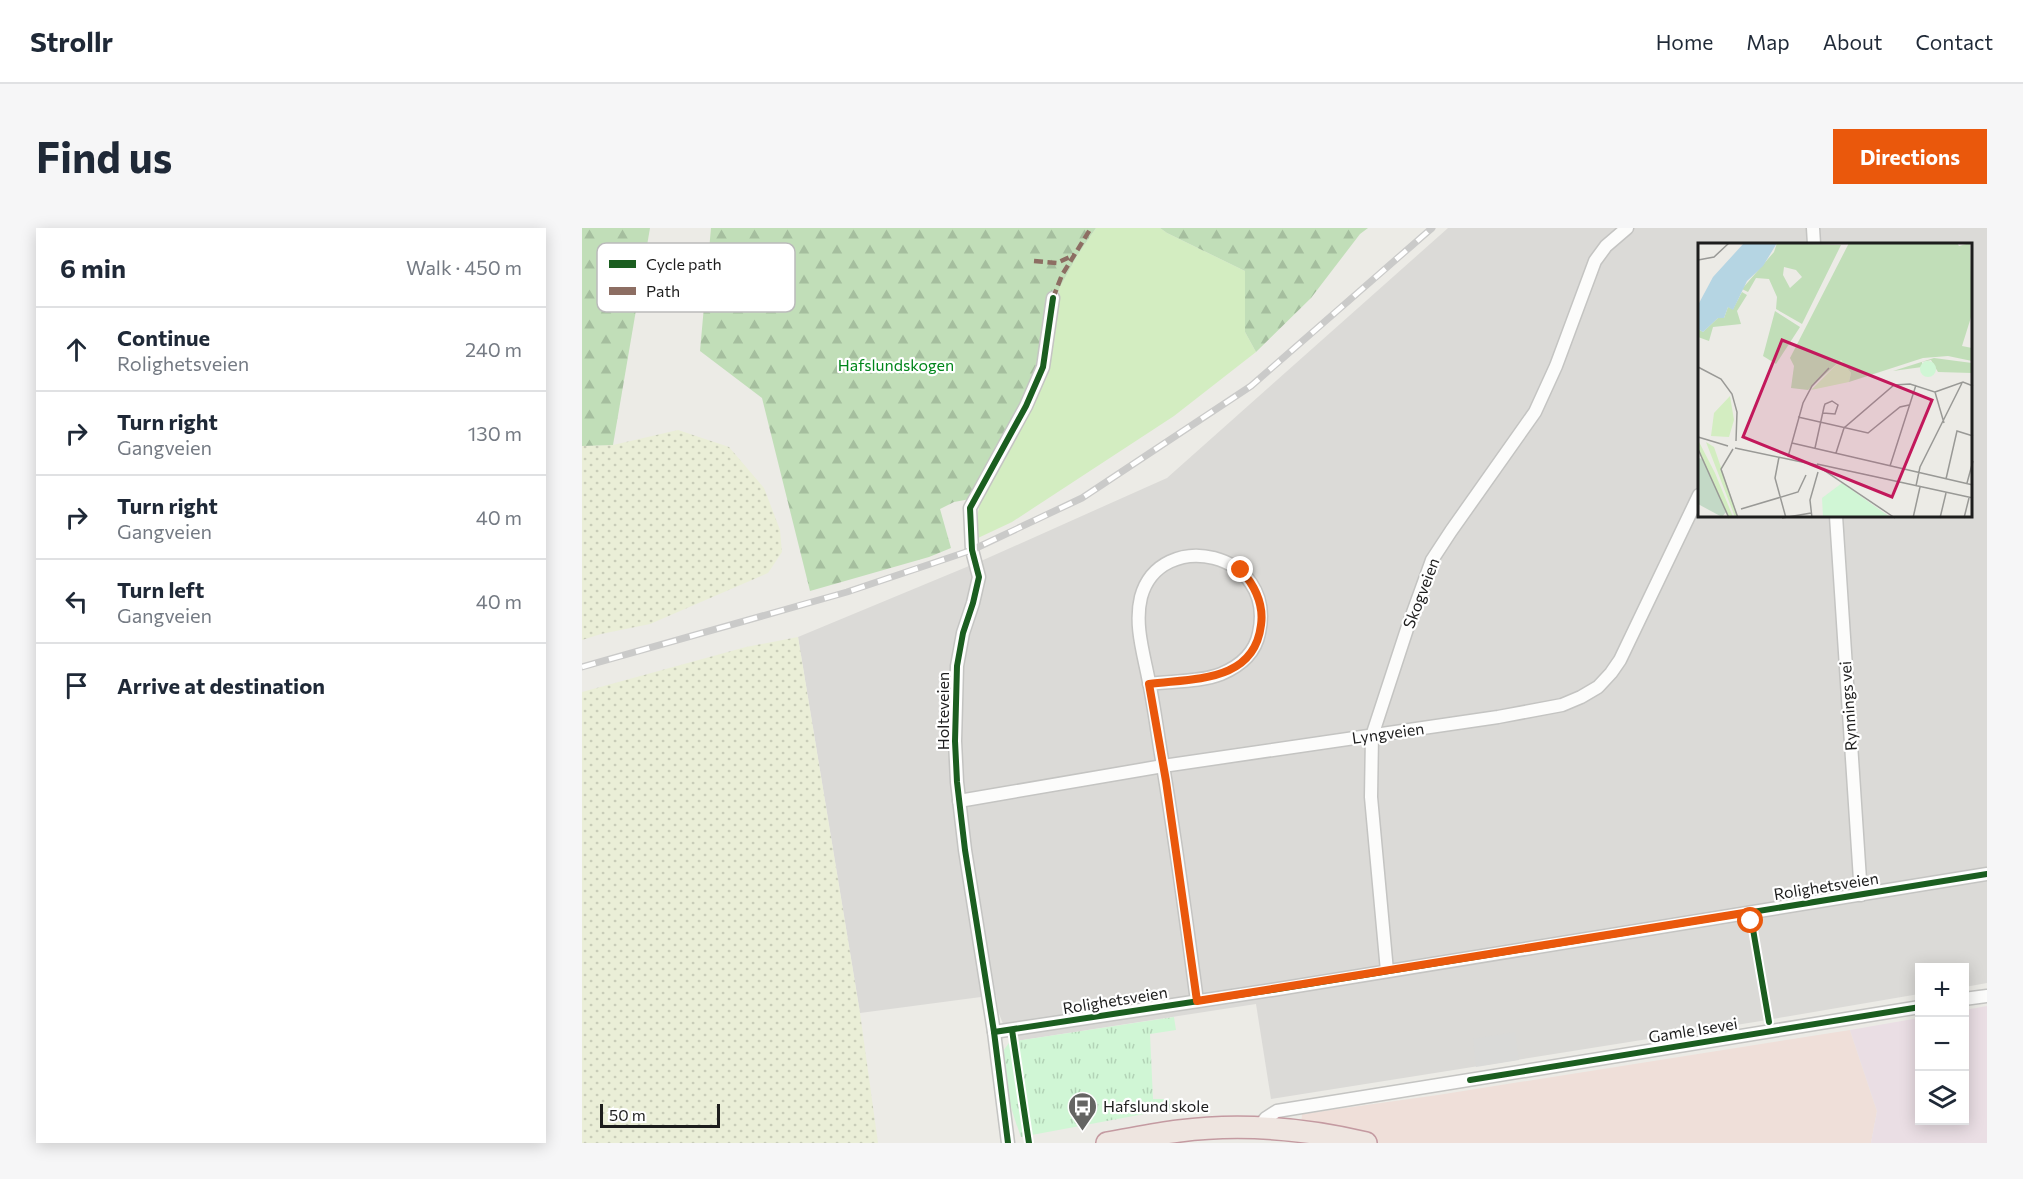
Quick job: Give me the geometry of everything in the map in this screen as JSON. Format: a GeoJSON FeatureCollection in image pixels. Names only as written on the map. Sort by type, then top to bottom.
{"type":"FeatureCollection","features":[{"type":"Feature","properties":{"kind":"highway"},"geometry":{"type":"LineString","coordinates":[[1107,1143],[1180,1131],[1258,1128],[1342,1137],[1366,1143]]}},
{"type":"Feature","properties":{"kind":"street","name":"Skogveien"},"geometry":{"type":"LineString","coordinates":[[1387,971],[1371,797],[1372,736],[1432,560],[1535,412],[1556,366],[1595,261],[1606,246],[1627,228]]}},
{"type":"Feature","properties":{"kind":"street"},"geometry":{"type":"LineString","coordinates":[[1813,228],[1814,243]]}},
{"type":"Feature","properties":{"kind":"street","name":"Holteveien"},"geometry":{"type":"LineString","coordinates":[[1008,1143],[994,1032],[959,801],[955,741],[957,666],[963,633],[979,577],[972,550],[970,508],[1026,406],[1043,367],[1053,298]]}},
{"type":"Feature","properties":{"kind":"street","name":"Lyngveien"},"geometry":{"type":"LineString","coordinates":[[959,801],[1163,766],[1498,717],[1562,705],[1598,687],[1620,660],[1698,497]]}},
{"type":"Feature","properties":{"kind":"street","name":"Rynnings vei"},"geometry":{"type":"LineString","coordinates":[[1836,518],[1861,895]]}},
{"type":"Feature","properties":{"kind":"street"},"geometry":{"type":"LineString","coordinates":[[1149,684],[1218,675],[1231,669],[1248,656],[1257,642],[1262,615],[1254,586],[1241,570],[1227,561],[1216,558],[1191,556],[1180,558],[1168,562],[1152,576],[1141,596],[1139,620],[1197,1001]]}},
{"type":"Feature","properties":{"kind":"street","name":"Rolighetsveien"},"geometry":{"type":"LineString","coordinates":[[994,1032],[1987,874]]}},
{"type":"Feature","properties":{"kind":"street"},"geometry":{"type":"LineString","coordinates":[[1969,998],[1987,996]]}},
{"type":"Feature","properties":{"kind":"street","name":"Gamle Isevei"},"geometry":{"type":"LineString","coordinates":[[1258,1128],[1266,1118],[1277,1111],[1915,1008]]}},
{"type":"Feature","properties":{"kind":"shaded area"},"geometry":{"type":"Polygon","coordinates":[[[1448,228],[1987,228],[1987,983],[1969,986],[1969,963],[1915,963],[1915,995],[1271,1099],[1256,1004],[1010,1042],[998,1011],[996,995],[860,1013],[798,637],[981,561],[1167,478],[1448,228]]]}},
{"type":"Feature","properties":{"kind":"shaded area"},"geometry":{"type":"Polygon","coordinates":[[[1987,1006],[1987,1143],[1871,1143],[1877,1111],[1850,1030],[1915,1019],[1915,1125],[1969,1125],[1969,1009],[1987,1006]]]}},
{"type":"Feature","properties":{"kind":"shaded area"},"geometry":{"type":"Polygon","coordinates":[[[1850,1030],[1877,1111],[1871,1143],[1300,1143],[1302,1114],[1438,1095],[1850,1030]]]}},
{"type":"Feature","properties":{"kind":"shaded area"},"geometry":{"type":"Polygon","coordinates":[[[1515,1032],[1519,1060],[1476,1067],[1473,1039],[1515,1032]]]}},
{"type":"Feature","properties":{"kind":"green space"},"geometry":{"type":"Polygon","coordinates":[[[582,228],[650,228],[647,243],[597,243],[597,312],[636,312],[613,445],[582,446],[582,228]]]}},
{"type":"Feature","properties":{"kind":"green space","name":"Hafslundskogen"},"geometry":{"type":"Polygon","coordinates":[[[711,228],[1096,228],[1059,289],[1052,326],[1049,365],[981,497],[954,502],[940,509],[951,548],[929,557],[810,591],[762,398],[700,351],[703,312],[795,312],[795,243],[710,243],[711,228]]]}},
{"type":"Feature","properties":{"kind":"green space"},"geometry":{"type":"Polygon","coordinates":[[[1096,228],[1160,228],[1245,271],[1245,332],[1256,352],[1174,416],[1012,522],[978,538],[977,518],[981,497],[1052,326],[1059,289],[1096,228]]]}},
{"type":"Feature","properties":{"kind":"green space"},"geometry":{"type":"Polygon","coordinates":[[[1160,228],[1368,228],[1360,234],[1311,298],[1256,352],[1245,332],[1245,271],[1160,228]]]}},
{"type":"Feature","properties":{"kind":"green space"},"geometry":{"type":"Polygon","coordinates":[[[678,430],[729,447],[764,488],[780,530],[782,552],[768,573],[650,624],[582,640],[582,446],[613,445],[678,430]]]}},
{"type":"Feature","properties":{"kind":"green space"},"geometry":{"type":"Polygon","coordinates":[[[798,637],[860,1013],[878,1143],[582,1143],[582,692],[746,647],[798,637]]]}},
{"type":"Feature","properties":{"kind":"green space"},"geometry":{"type":"Polygon","coordinates":[[[1174,1017],[1176,1030],[1150,1034],[1153,1099],[1170,1099],[1171,1109],[1021,1137],[1003,1069],[1004,1050],[1010,1042],[1174,1017]]]}},
{"type":"Feature","properties":{"kind":"railway"},"geometry":{"type":"LineString","coordinates":[[582,667],[847,592],[972,550],[1082,498],[1251,386],[1432,228]]}},
{"type":"Feature","properties":{"kind":"marked path"},"geometry":{"type":"LineString","coordinates":[[1053,298],[1062,275],[1091,228]]}},
{"type":"Feature","properties":{"kind":"marked path"},"geometry":{"type":"LineString","coordinates":[[1034,261],[1057,263],[1074,255]]}},
{"type":"Feature","properties":{"kind":"cycle path"},"geometry":{"type":"LineString","coordinates":[[1008,1143],[957,782],[955,741],[957,666],[963,633],[979,577],[972,550],[970,508],[1026,406],[1043,367],[1053,298]]}},
{"type":"Feature","properties":{"kind":"cycle path"},"geometry":{"type":"LineString","coordinates":[[994,1032],[1272,990],[1987,874]]}},
{"type":"Feature","properties":{"kind":"cycle path"},"geometry":{"type":"LineString","coordinates":[[1750,912],[1769,1022]]}},
{"type":"Feature","properties":{"kind":"cycle path"},"geometry":{"type":"LineString","coordinates":[[1470,1080],[1915,1008]]}},
{"type":"Feature","properties":{"kind":"cycle path"},"geometry":{"type":"LineString","coordinates":[[1012,1030],[1029,1143]]}},
{"type":"Feature","properties":{"kind":"place","name":"Hafslund skole"},"geometry":{"type":"Point","coordinates":[1082,1132]}},
{"type":"Feature","properties":{"kind":"route"},"geometry":{"type":"LineString","coordinates":[[1241,570],[1254,586],[1261,605],[1261,626],[1254,650],[1241,663],[1218,675],[1149,684],[1166,781],[1197,1001],[1750,912],[1751,921]]}}]}
